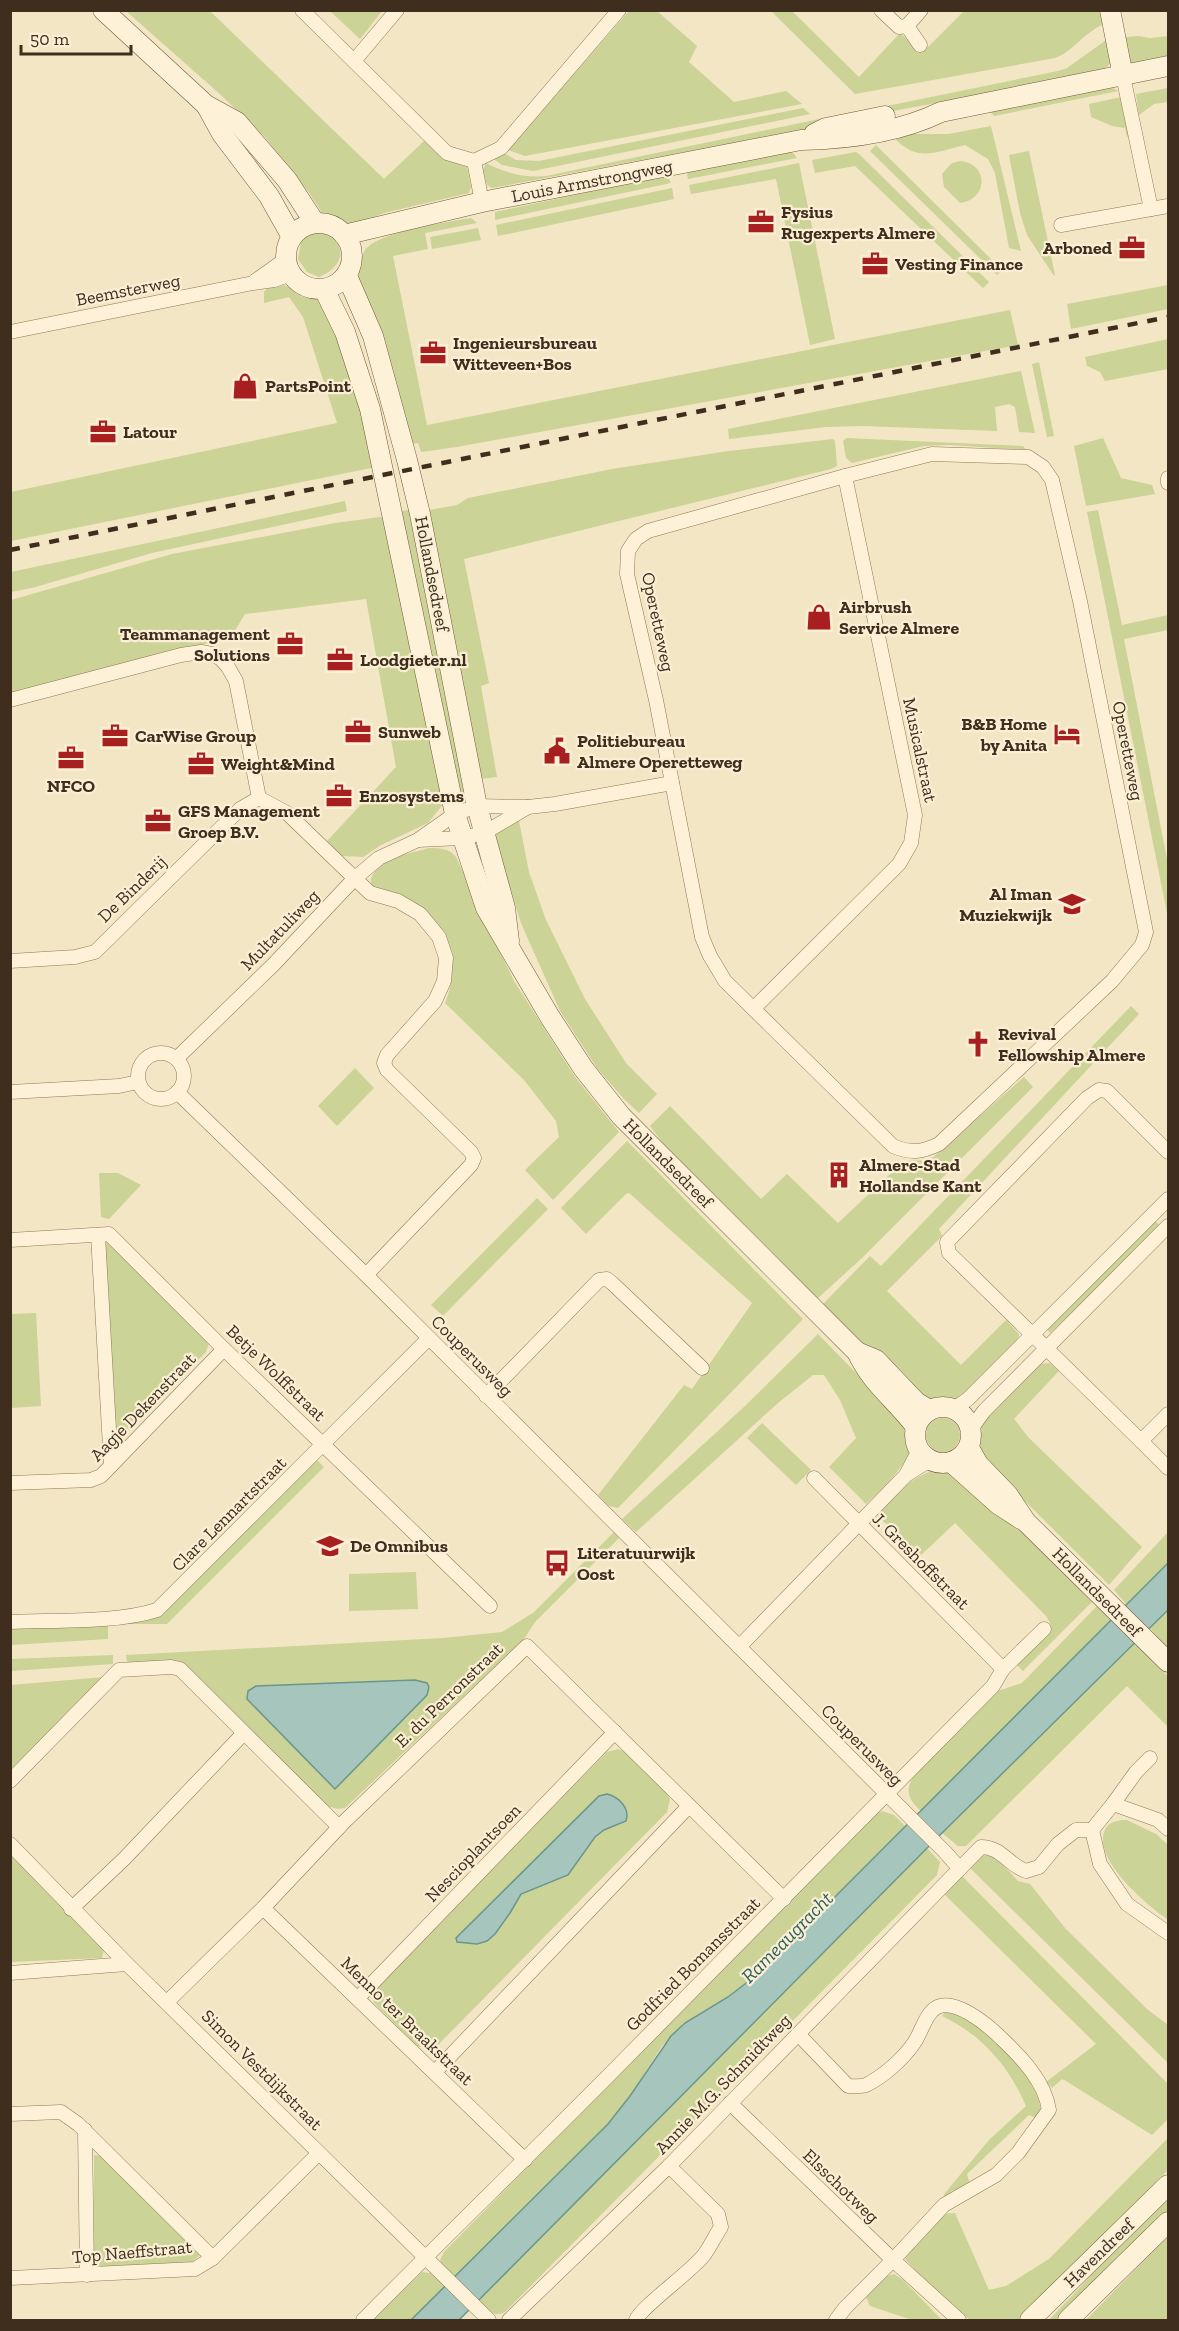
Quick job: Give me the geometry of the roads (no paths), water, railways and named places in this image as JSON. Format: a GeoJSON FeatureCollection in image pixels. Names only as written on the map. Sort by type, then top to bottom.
{"type":"FeatureCollection","features":[{"type":"Feature","properties":{"kind":"main road"},"geometry":{"type":"LineString","coordinates":[[103,10],[206,105],[237,122],[286,180],[315,223]]}},
{"type":"Feature","properties":{"kind":"main road"},"geometry":{"type":"LineString","coordinates":[[1110,10],[1122,76]]}},
{"type":"Feature","properties":{"kind":"main road","name":"Louis Armstrongweg"},"geometry":{"type":"LineString","coordinates":[[348,243],[383,227],[482,202],[801,140],[854,137],[921,122],[941,112],[1168,66]]}},
{"type":"Feature","properties":{"kind":"main road"},"geometry":{"type":"LineString","coordinates":[[206,105],[222,134],[269,196],[292,237]]}},
{"type":"Feature","properties":{"kind":"main road"},"geometry":{"type":"LineString","coordinates":[[315,223],[328,224],[340,230],[348,243],[351,264],[347,276],[337,284],[324,289],[312,289],[303,285],[289,267],[287,247],[292,237],[302,228],[315,223]]}},
{"type":"Feature","properties":{"kind":"main road","name":"Hollandsedreef"},"geometry":{"type":"LineString","coordinates":[[347,276],[373,336],[407,460],[420,514],[477,806],[505,908],[510,950]]}},
{"type":"Feature","properties":{"kind":"main road","name":"Hollandsedreef"},"geometry":{"type":"LineString","coordinates":[[324,289],[345,332],[370,409],[455,814],[486,909],[583,1068],[621,1116],[857,1352],[866,1371],[906,1413],[916,1427]]}},
{"type":"Feature","properties":{"kind":"main road","name":"Hollandsedreef"},"geometry":{"type":"LineString","coordinates":[[857,1352],[876,1360],[916,1402],[930,1410]]}},
{"type":"Feature","properties":{"kind":"main road"},"geometry":{"type":"LineString","coordinates":[[940,1407],[954,1409],[965,1417],[970,1438],[963,1455],[951,1462],[942,1463],[925,1455],[915,1441],[916,1427],[920,1418],[930,1410],[940,1407]]}},
{"type":"Feature","properties":{"kind":"main road","name":"Hollandsedreef"},"geometry":{"type":"LineString","coordinates":[[970,1438],[978,1464],[1008,1495],[1026,1522],[1168,1662]]}},
{"type":"Feature","properties":{"kind":"main road","name":"Hollandsedreef"},"geometry":{"type":"LineString","coordinates":[[951,1462],[998,1504],[1026,1522]]}},
{"type":"Feature","properties":{"kind":"main road","name":"Havendreef"},"geometry":{"type":"LineString","coordinates":[[1030,2320],[1168,2185]]}},
{"type":"Feature","properties":{"kind":"main road","name":"Havendreef"},"geometry":{"type":"LineString","coordinates":[[1068,2320],[1168,2222]]}},
{"type":"Feature","properties":{"kind":"street"},"geometry":{"type":"LineString","coordinates":[[302,10],[447,153],[474,161],[501,148],[619,10]]}},
{"type":"Feature","properties":{"kind":"street"},"geometry":{"type":"LineString","coordinates":[[354,61],[397,10]]}},
{"type":"Feature","properties":{"kind":"street"},"geometry":{"type":"LineString","coordinates":[[881,10],[898,27],[907,27]]}},
{"type":"Feature","properties":{"kind":"street"},"geometry":{"type":"LineString","coordinates":[[907,27],[921,10]]}},
{"type":"Feature","properties":{"kind":"street"},"geometry":{"type":"LineString","coordinates":[[907,27],[920,45]]}},
{"type":"Feature","properties":{"kind":"street"},"geometry":{"type":"LineString","coordinates":[[1122,76],[1151,209]]}},
{"type":"Feature","properties":{"kind":"street"},"geometry":{"type":"LineString","coordinates":[[474,161],[482,202]]}},
{"type":"Feature","properties":{"kind":"street"},"geometry":{"type":"LineString","coordinates":[[1061,225],[1168,206]]}},
{"type":"Feature","properties":{"kind":"street","name":"Beemsterweg"},"geometry":{"type":"LineString","coordinates":[[10,332],[253,283],[289,267]]}},
{"type":"Feature","properties":{"kind":"street","name":"Operetteweg"},"geometry":{"type":"LineString","coordinates":[[932,454],[1028,457],[1043,467],[1052,480],[1080,601],[1146,932],[1142,945],[1112,981],[939,1144],[925,1151],[907,1152],[893,1146],[725,981],[710,956],[702,937],[656,700],[627,574],[628,551],[636,539],[648,531],[845,476],[932,454]]}},
{"type":"Feature","properties":{"kind":"street","name":"Musicalstraat"},"geometry":{"type":"LineString","coordinates":[[754,1008],[899,864],[911,843],[915,815],[845,476]]}},
{"type":"Feature","properties":{"kind":"street"},"geometry":{"type":"LineString","coordinates":[[1168,478],[1168,483]]}},
{"type":"Feature","properties":{"kind":"street"},"geometry":{"type":"LineString","coordinates":[[10,700],[180,655],[201,652],[212,654],[221,659],[236,681],[259,798],[287,813],[370,893],[398,901],[420,914],[439,937],[446,958],[444,981],[440,991],[426,1013],[387,1055],[384,1063],[387,1070],[471,1152],[474,1158],[471,1165],[366,1275]]}},
{"type":"Feature","properties":{"kind":"street"},"geometry":{"type":"LineString","coordinates":[[477,806],[528,807],[672,783]]}},
{"type":"Feature","properties":{"kind":"street","name":"De Binderij"},"geometry":{"type":"LineString","coordinates":[[10,961],[75,957],[95,952],[240,809],[259,798]]}},
{"type":"Feature","properties":{"kind":"street","name":"Multatuliweg"},"geometry":{"type":"LineString","coordinates":[[177,1058],[274,964],[355,878],[379,858],[418,840],[455,814],[477,806]]}},
{"type":"Feature","properties":{"kind":"street"},"geometry":{"type":"LineString","coordinates":[[484,833],[528,807]]}},
{"type":"Feature","properties":{"kind":"street","name":"Multatuliweg"},"geometry":{"type":"LineString","coordinates":[[418,840],[461,838],[484,833]]}},
{"type":"Feature","properties":{"kind":"street"},"geometry":{"type":"LineString","coordinates":[[154,1053],[166,1053],[177,1058],[183,1069],[184,1081],[177,1092],[167,1098],[155,1098],[145,1092],[138,1082],[138,1070],[144,1059],[154,1053]]}},
{"type":"Feature","properties":{"kind":"street"},"geometry":{"type":"LineString","coordinates":[[10,1092],[119,1086],[138,1082]]}},
{"type":"Feature","properties":{"kind":"street"},"geometry":{"type":"LineString","coordinates":[[1168,1152],[1107,1091],[1099,1090],[1087,1098],[947,1242],[949,1253],[1168,1468]]}},
{"type":"Feature","properties":{"kind":"street","name":"Couperusweg"},"geometry":{"type":"LineString","coordinates":[[177,1092],[366,1275],[960,1869]]}},
{"type":"Feature","properties":{"kind":"street"},"geometry":{"type":"LineString","coordinates":[[954,1409],[968,1399],[1165,1209]]}},
{"type":"Feature","properties":{"kind":"street"},"geometry":{"type":"LineString","coordinates":[[970,1438],[984,1411],[1168,1226]]}},
{"type":"Feature","properties":{"kind":"street"},"geometry":{"type":"LineString","coordinates":[[10,1240],[98,1234],[111,1465]]}},
{"type":"Feature","properties":{"kind":"street","name":"Betje Wolffstraat"},"geometry":{"type":"LineString","coordinates":[[98,1234],[109,1234],[224,1349],[490,1606]]}},
{"type":"Feature","properties":{"kind":"street"},"geometry":{"type":"LineString","coordinates":[[486,1396],[599,1280],[607,1279],[612,1283],[702,1368]]}},
{"type":"Feature","properties":{"kind":"street","name":"Clare Lennartstraat"},"geometry":{"type":"LineString","coordinates":[[10,1622],[114,1617],[145,1614],[157,1610],[429,1338]]}},
{"type":"Feature","properties":{"kind":"street","name":"Aagje Dekenstraat"},"geometry":{"type":"LineString","coordinates":[[10,1483],[91,1480],[101,1476],[224,1349]]}},
{"type":"Feature","properties":{"kind":"street"},"geometry":{"type":"LineString","coordinates":[[1141,1441],[1168,1414]]}},
{"type":"Feature","properties":{"kind":"street"},"geometry":{"type":"LineString","coordinates":[[738,1647],[925,1455]]}},
{"type":"Feature","properties":{"kind":"street","name":"J. Greshoffstraat"},"geometry":{"type":"LineString","coordinates":[[814,1478],[1003,1669]]}},
{"type":"Feature","properties":{"kind":"street","name":"Godfried Bomansstraat"},"geometry":{"type":"LineString","coordinates":[[363,2320],[784,1899],[885,1793],[993,1686],[1003,1669],[1044,1629]]}},
{"type":"Feature","properties":{"kind":"street","name":"E. du Perronstraat"},"geometry":{"type":"LineString","coordinates":[[167,2002],[263,1908],[339,1827],[526,1646],[784,1899]]}},
{"type":"Feature","properties":{"kind":"street"},"geometry":{"type":"LineString","coordinates":[[10,1781],[119,1670],[171,1667],[180,1670],[339,1827]]}},
{"type":"Feature","properties":{"kind":"street","name":"Nescioplantsoen"},"geometry":{"type":"LineString","coordinates":[[357,1998],[615,1732]]}},
{"type":"Feature","properties":{"kind":"street"},"geometry":{"type":"LineString","coordinates":[[71,1909],[124,1858],[243,1734]]}},
{"type":"Feature","properties":{"kind":"street"},"geometry":{"type":"LineString","coordinates":[[1150,1758],[1136,1772],[1092,1830],[1100,1864],[1127,1904],[1168,1933]]}},
{"type":"Feature","properties":{"kind":"street"},"geometry":{"type":"LineString","coordinates":[[1113,1804],[1158,1820],[1168,1829]]}},
{"type":"Feature","properties":{"kind":"street"},"geometry":{"type":"LineString","coordinates":[[435,2072],[689,1806]]}},
{"type":"Feature","properties":{"kind":"street","name":"Annie M.G. Schmidtweg"},"geometry":{"type":"LineString","coordinates":[[509,2320],[669,2166],[981,1847],[990,1847],[1002,1852],[1021,1869],[1026,1870],[1039,1867],[1058,1844],[1076,1830],[1092,1830]]}},
{"type":"Feature","properties":{"kind":"street","name":"Simon Vestdijkstraat"},"geometry":{"type":"LineString","coordinates":[[10,1844],[127,1965],[485,2317]]}},
{"type":"Feature","properties":{"kind":"street","name":"Menno ter Braakstraat"},"geometry":{"type":"LineString","coordinates":[[263,1908],[525,2160]]}},
{"type":"Feature","properties":{"kind":"street"},"geometry":{"type":"LineString","coordinates":[[10,1973],[127,1965]]}},
{"type":"Feature","properties":{"kind":"street"},"geometry":{"type":"LineString","coordinates":[[798,2034],[848,2086],[864,2086],[893,2066],[914,2043],[933,2010],[944,2005],[957,2008],[985,2022],[1022,2057],[1047,2096],[1049,2110],[1018,2153],[996,2175],[944,2205],[836,2320]]}},
{"type":"Feature","properties":{"kind":"street","name":"Elsschotweg"},"geometry":{"type":"LineString","coordinates":[[730,2103],[928,2294],[959,2320]]}},
{"type":"Feature","properties":{"kind":"street"},"geometry":{"type":"LineString","coordinates":[[10,2114],[61,2112],[85,2130],[213,2258]]}},
{"type":"Feature","properties":{"kind":"street"},"geometry":{"type":"LineString","coordinates":[[85,2130],[87,2275]]}},
{"type":"Feature","properties":{"kind":"street","name":"Top Naeffstraat"},"geometry":{"type":"LineString","coordinates":[[10,2277],[195,2269],[213,2258],[319,2153]]}},
{"type":"Feature","properties":{"kind":"street"},"geometry":{"type":"LineString","coordinates":[[636,2320],[638,2314],[667,2291],[704,2256],[721,2227],[718,2214],[669,2166]]}},
{"type":"Feature","properties":{"kind":"street","name":"Elsschotweg"},"geometry":{"type":"LineString","coordinates":[[928,2294],[948,2320]]}},
{"type":"Feature","properties":{"kind":"water"},"geometry":{"type":"Polygon","coordinates":[[[1168,1563],[1168,1610],[942,1833],[459,2320],[411,2320],[608,2124],[671,2036],[685,2023],[728,1997],[758,1974],[1168,1563]]]}},
{"type":"Feature","properties":{"kind":"water"},"geometry":{"type":"Polygon","coordinates":[[[415,1680],[427,1683],[429,1687],[427,1695],[335,1789],[247,1699],[248,1691],[256,1686],[415,1680]]]}},
{"type":"Feature","properties":{"kind":"water"},"geometry":{"type":"Polygon","coordinates":[[[607,1794],[623,1804],[627,1816],[626,1821],[604,1830],[595,1837],[568,1875],[521,1894],[495,1934],[487,1941],[477,1944],[457,1942],[456,1938],[599,1796],[607,1794]]]}},
{"type":"Feature","properties":{"kind":"railway"},"geometry":{"type":"LineString","coordinates":[[10,550],[1168,317]]}},
{"type":"Feature","properties":{"kind":"place","name":"Fysius Rugexperts Almere"},"geometry":{"type":"Point","coordinates":[761,222]}},
{"type":"Feature","properties":{"kind":"place","name":"Arboned"},"geometry":{"type":"Point","coordinates":[1132,248]}},
{"type":"Feature","properties":{"kind":"place","name":"Vesting Finance"},"geometry":{"type":"Point","coordinates":[875,264]}},
{"type":"Feature","properties":{"kind":"place","name":"Ingenieursbureau Witteveen+Bos"},"geometry":{"type":"Point","coordinates":[433,353]}},
{"type":"Feature","properties":{"kind":"place","name":"PartsPoint"},"geometry":{"type":"Point","coordinates":[245,386]}},
{"type":"Feature","properties":{"kind":"place","name":"Latour"},"geometry":{"type":"Point","coordinates":[103,432]}},
{"type":"Feature","properties":{"kind":"place","name":"Airbrush Service Almere"},"geometry":{"type":"Point","coordinates":[819,617]}},
{"type":"Feature","properties":{"kind":"place","name":"Teammanagement Solutions"},"geometry":{"type":"Point","coordinates":[290,644]}},
{"type":"Feature","properties":{"kind":"place","name":"Loodgieter.nl"},"geometry":{"type":"Point","coordinates":[340,660]}},
{"type":"Feature","properties":{"kind":"place","name":"Sunweb"},"geometry":{"type":"Point","coordinates":[358,732]}},
{"type":"Feature","properties":{"kind":"place","name":"B&B Home by Anita"},"geometry":{"type":"Point","coordinates":[1067,734]}},
{"type":"Feature","properties":{"kind":"place","name":"CarWise Group"},"geometry":{"type":"Point","coordinates":[115,736]}},
{"type":"Feature","properties":{"kind":"place","name":"Politiebureau Almere Operetteweg"},"geometry":{"type":"Point","coordinates":[557,751]}},
{"type":"Feature","properties":{"kind":"place","name":"NFCO"},"geometry":{"type":"Point","coordinates":[71,758]}},
{"type":"Feature","properties":{"kind":"place","name":"Weight&Mind"},"geometry":{"type":"Point","coordinates":[201,764]}},
{"type":"Feature","properties":{"kind":"place","name":"Enzosystems"},"geometry":{"type":"Point","coordinates":[339,796]}},
{"type":"Feature","properties":{"kind":"place","name":"GFS Management Groep B.V."},"geometry":{"type":"Point","coordinates":[158,821]}},
{"type":"Feature","properties":{"kind":"place","name":"Al Iman Muziekwijk"},"geometry":{"type":"Point","coordinates":[1072,904]}},
{"type":"Feature","properties":{"kind":"place","name":"Revival Fellowship Almere"},"geometry":{"type":"Point","coordinates":[978,1044]}},
{"type":"Feature","properties":{"kind":"place","name":"Almere-Stad Hollandse Kant"},"geometry":{"type":"Point","coordinates":[839,1175]}},
{"type":"Feature","properties":{"kind":"place","name":"De Omnibus"},"geometry":{"type":"Point","coordinates":[330,1546]}},
{"type":"Feature","properties":{"kind":"place","name":"Literatuurwijk Oost"},"geometry":{"type":"Point","coordinates":[557,1563]}},
{"type":"Feature","properties":{"kind":"water label","name":"Rameaugracht"},"geometry":{"type":"Point","coordinates":[787,1937]}}]}
